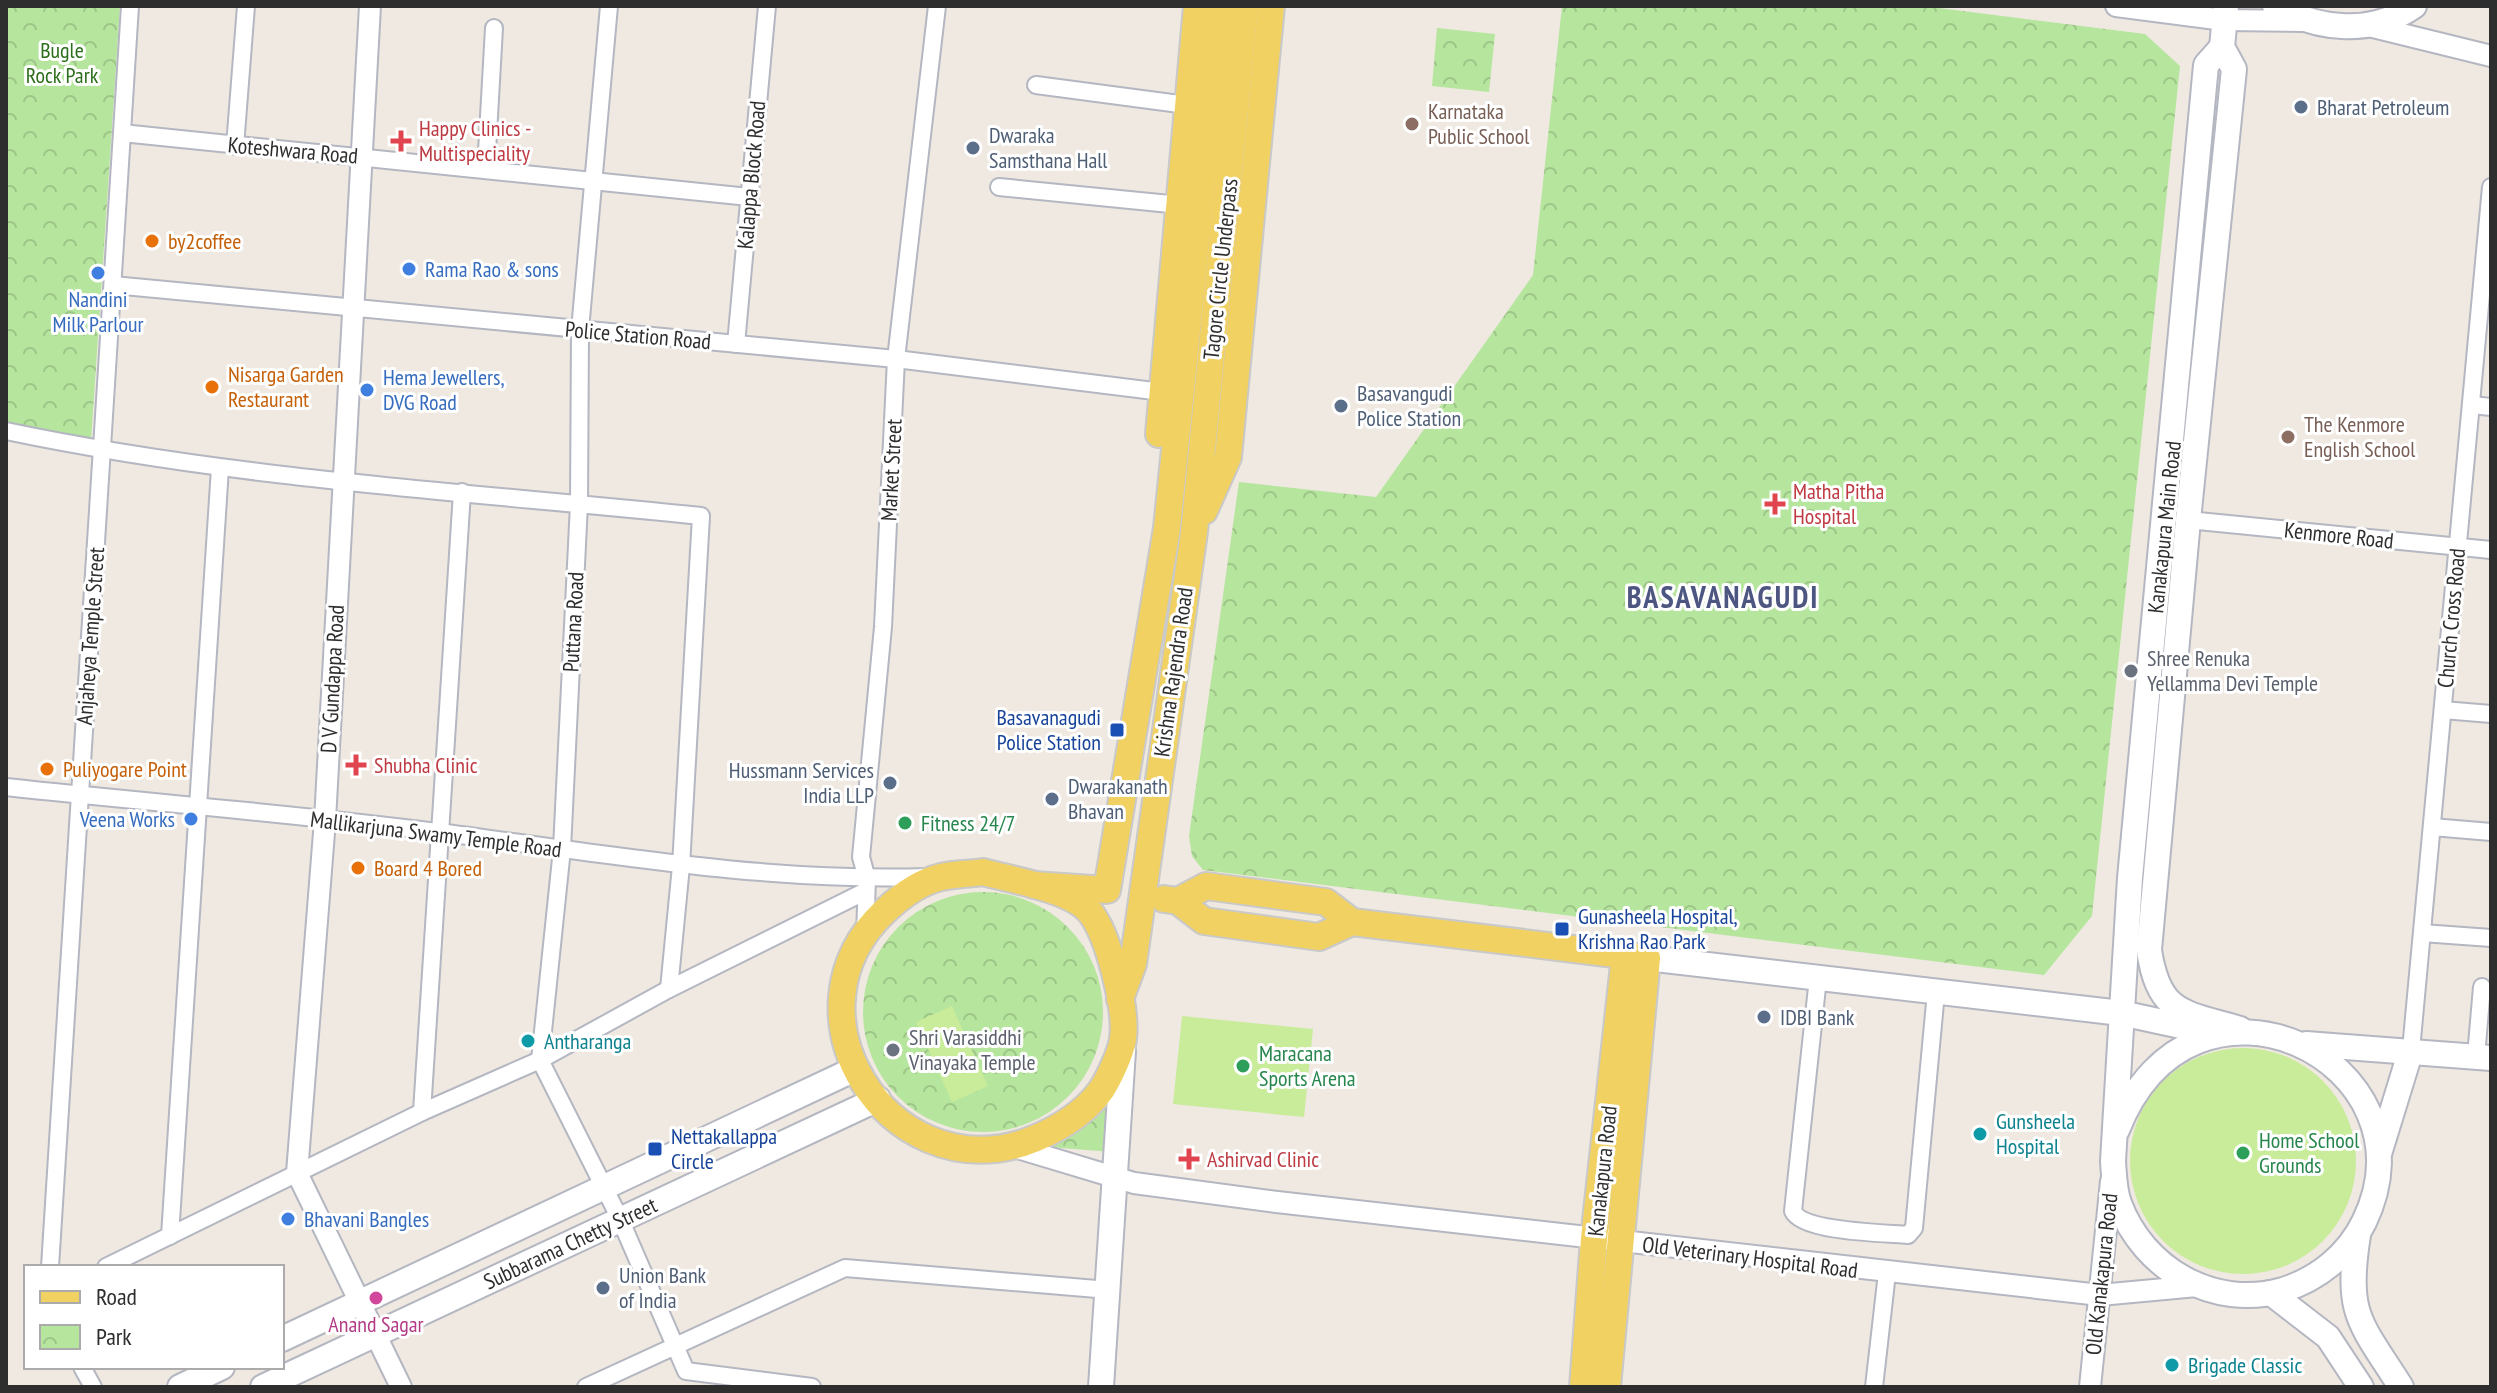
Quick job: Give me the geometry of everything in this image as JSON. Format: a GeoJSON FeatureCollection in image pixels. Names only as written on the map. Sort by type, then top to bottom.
{"type":"FeatureCollection","features":[{"type":"Feature","properties":{"kind":"main road"},"geometry":{"type":"LineString","coordinates":[[1167,528],[1157,470],[1197,6]]}},
{"type":"Feature","properties":{"kind":"main road","name":"Tagore Circle Underpass"},"geometry":{"type":"LineString","coordinates":[[1167,528],[1220,6]]}},
{"type":"Feature","properties":{"kind":"main road","name":"Tagore Circle Underpass"},"geometry":{"type":"LineString","coordinates":[[1194,532],[1245,6]]}},
{"type":"Feature","properties":{"kind":"main road"},"geometry":{"type":"LineString","coordinates":[[1194,532],[1228,457],[1271,6]]}},
{"type":"Feature","properties":{"kind":"main road"},"geometry":{"type":"LineString","coordinates":[[2275,6],[2302,21],[2369,26],[2401,15],[2414,6]]}},
{"type":"Feature","properties":{"kind":"main road"},"geometry":{"type":"LineString","coordinates":[[2225,13],[2222,47],[2234,69],[2188,520],[2149,950],[2160,993],[2174,1007],[2248,1032],[2301,1044],[2484,1057]]}},
{"type":"Feature","properties":{"kind":"main road","name":"Kanakapura Main Road"},"geometry":{"type":"LineString","coordinates":[[2117,1130],[2130,878],[2206,65],[2222,47]]}},
{"type":"Feature","properties":{"kind":"main road","name":"Krishna Rajendra Road"},"geometry":{"type":"LineString","coordinates":[[1107,890],[1167,528]]}},
{"type":"Feature","properties":{"kind":"main road","name":"Krishna Rajendra Road"},"geometry":{"type":"LineString","coordinates":[[1120,999],[1133,964],[1194,532]]}},
{"type":"Feature","properties":{"kind":"main road"},"geometry":{"type":"LineString","coordinates":[[1101,1387],[1117,1175],[1123,1041],[1116,970],[1089,912],[1056,892],[983,872],[939,877],[904,894],[865,934],[849,963],[840,1011],[849,1059],[878,1099],[906,1129],[951,1148],[999,1150],[1046,1135],[1074,1117],[1101,1089],[1123,1041]]}},
{"type":"Feature","properties":{"kind":"main road"},"geometry":{"type":"LineString","coordinates":[[1034,885],[1107,890],[1178,901],[1204,921],[1319,937],[1352,922]]}},
{"type":"Feature","properties":{"kind":"main road"},"geometry":{"type":"LineString","coordinates":[[1178,901],[1206,886],[1326,902],[1352,922],[2121,1013],[2218,1035]]}},
{"type":"Feature","properties":{"kind":"main road","name":"Kanakapura Road"},"geometry":{"type":"LineString","coordinates":[[1583,1387],[1606,1240],[1636,957]]}},
{"type":"Feature","properties":{"kind":"main road"},"geometry":{"type":"LineString","coordinates":[[2248,1032],[2218,1035],[2190,1044],[2154,1069],[2127,1103],[2117,1130],[2113,1161],[2118,1201],[2135,1237],[2162,1266],[2197,1286],[2244,1296],[2271,1293],[2297,1285],[2321,1272],[2358,1233]]}},
{"type":"Feature","properties":{"kind":"main road"},"geometry":{"type":"LineString","coordinates":[[2301,1044],[2326,1059],[2355,1091],[2374,1130],[2378,1159],[2376,1185],[2358,1233],[2351,1278],[2359,1321],[2401,1387]]}},
{"type":"Feature","properties":{"kind":"main road"},"geometry":{"type":"LineString","coordinates":[[2378,1159],[2411,1050]]}},
{"type":"Feature","properties":{"kind":"main road","name":"Subbarama Chetty Street"},"geometry":{"type":"LineString","coordinates":[[284,1338],[855,1069]]}},
{"type":"Feature","properties":{"kind":"main road","name":"Subbarama Chetty Street"},"geometry":{"type":"LineString","coordinates":[[263,1387],[878,1099]]}},
{"type":"Feature","properties":{"kind":"main road","name":"Kanakapura Road"},"geometry":{"type":"LineString","coordinates":[[1606,1240],[1607,1387]]}},
{"type":"Feature","properties":{"kind":"main road"},"geometry":{"type":"LineString","coordinates":[[2271,1293],[2328,1337],[2361,1387]]}},
{"type":"Feature","properties":{"kind":"main road"},"geometry":{"type":"LineString","coordinates":[[180,1387],[218,1369]]}},
{"type":"Feature","properties":{"kind":"street","name":"Anjaheya Temple Street"},"geometry":{"type":"LineString","coordinates":[[50,1265],[130,6]]}},
{"type":"Feature","properties":{"kind":"street"},"geometry":{"type":"LineString","coordinates":[[235,146],[246,6]]}},
{"type":"Feature","properties":{"kind":"street","name":"D V Gundappa Road"},"geometry":{"type":"LineString","coordinates":[[297,1173],[325,820],[370,6]]}},
{"type":"Feature","properties":{"kind":"street","name":"Puttana Road"},"geometry":{"type":"LineString","coordinates":[[540,1060],[562,849],[579,504],[580,330],[609,6]]}},
{"type":"Feature","properties":{"kind":"street","name":"Kalappa Block Road"},"geometry":{"type":"LineString","coordinates":[[736,344],[767,6]]}},
{"type":"Feature","properties":{"kind":"street","name":"Market Street"},"geometry":{"type":"LineString","coordinates":[[865,934],[867,885],[861,857],[883,627],[896,359],[937,6]]}},
{"type":"Feature","properties":{"kind":"street"},"geometry":{"type":"LineString","coordinates":[[2116,6],[2302,21]]}},
{"type":"Feature","properties":{"kind":"street"},"geometry":{"type":"LineString","coordinates":[[2369,26],[2491,56]]}},
{"type":"Feature","properties":{"kind":"street"},"geometry":{"type":"LineString","coordinates":[[486,169],[494,28]]}},
{"type":"Feature","properties":{"kind":"street"},"geometry":{"type":"LineString","coordinates":[[1036,85],[1187,105]]}},
{"type":"Feature","properties":{"kind":"street","name":"Koteshwara Road"},"geometry":{"type":"LineString","coordinates":[[122,133],[749,197]]}},
{"type":"Feature","properties":{"kind":"street"},"geometry":{"type":"LineString","coordinates":[[999,187],[1180,205]]}},
{"type":"Feature","properties":{"kind":"street","name":"Church Cross Road"},"geometry":{"type":"LineString","coordinates":[[2411,1050],[2471,405],[2486,297],[2491,187]]}},
{"type":"Feature","properties":{"kind":"street","name":"Police Station Road"},"geometry":{"type":"LineString","coordinates":[[113,285],[896,359],[1162,392]]}},
{"type":"Feature","properties":{"kind":"street"},"geometry":{"type":"LineString","coordinates":[[2471,405],[2491,407]]}},
{"type":"Feature","properties":{"kind":"street"},"geometry":{"type":"LineString","coordinates":[[6,431],[102,451],[220,468],[701,516],[681,866],[669,989]]}},
{"type":"Feature","properties":{"kind":"street"},"geometry":{"type":"LineString","coordinates":[[170,1236],[220,468]]}},
{"type":"Feature","properties":{"kind":"street"},"geometry":{"type":"LineString","coordinates":[[422,1112],[462,492]]}},
{"type":"Feature","properties":{"kind":"street","name":"Kenmore Road"},"geometry":{"type":"LineString","coordinates":[[2188,520],[2491,550]]}},
{"type":"Feature","properties":{"kind":"street"},"geometry":{"type":"LineString","coordinates":[[2443,710],[2491,714]]}},
{"type":"Feature","properties":{"kind":"street","name":"Mallikarjuna Swamy Temple Road"},"geometry":{"type":"LineString","coordinates":[[6,787],[442,832],[681,866],[867,885],[939,877]]}},
{"type":"Feature","properties":{"kind":"street"},"geometry":{"type":"LineString","coordinates":[[2432,827],[2491,832]]}},
{"type":"Feature","properties":{"kind":"street"},"geometry":{"type":"LineString","coordinates":[[110,1265],[422,1112],[540,1060],[867,885]]}},
{"type":"Feature","properties":{"kind":"street"},"geometry":{"type":"LineString","coordinates":[[2422,933],[2491,938]]}},
{"type":"Feature","properties":{"kind":"street"},"geometry":{"type":"LineString","coordinates":[[1818,978],[1793,1211],[1795,1217],[1811,1225],[1908,1235],[1914,1228],[1936,992]]}},
{"type":"Feature","properties":{"kind":"street"},"geometry":{"type":"LineString","coordinates":[[2482,987],[2484,1057]]}},
{"type":"Feature","properties":{"kind":"street"},"geometry":{"type":"LineString","coordinates":[[540,1060],[620,1219],[686,1371],[812,1387]]}},
{"type":"Feature","properties":{"kind":"street","name":"Old Veterinary Hospital Road"},"geometry":{"type":"LineString","coordinates":[[1011,1146],[1117,1175],[1134,1183],[1277,1202],[2100,1295],[2197,1286]]}},
{"type":"Feature","properties":{"kind":"street","name":"Old Kanakapura Road"},"geometry":{"type":"LineString","coordinates":[[2090,1387],[2113,1161]]}},
{"type":"Feature","properties":{"kind":"street"},"geometry":{"type":"LineString","coordinates":[[297,1173],[401,1387]]}},
{"type":"Feature","properties":{"kind":"street"},"geometry":{"type":"LineString","coordinates":[[586,1387],[845,1268],[1109,1290]]}},
{"type":"Feature","properties":{"kind":"street"},"geometry":{"type":"LineString","coordinates":[[1874,1387],[1887,1273]]}},
{"type":"Feature","properties":{"kind":"street"},"geometry":{"type":"LineString","coordinates":[[83,1369],[93,1387]]}},
{"type":"Feature","properties":{"kind":"green space","name":"Bugle Rock Park"},"geometry":{"type":"Polygon","coordinates":[[[6,6],[120,6],[91,442],[6,423],[6,6]]]}},
{"type":"Feature","properties":{"kind":"green space"},"geometry":{"type":"Polygon","coordinates":[[[1562,6],[1923,6],[2145,34],[2180,66],[2092,916],[2044,975],[1203,870],[1192,856],[1189,836],[1239,482],[1376,497],[1533,275],[1562,6]]]}},
{"type":"Feature","properties":{"kind":"green space"},"geometry":{"type":"Polygon","coordinates":[[[1437,28],[1495,34],[1489,92],[1432,86],[1437,28]]]}},
{"type":"Feature","properties":{"kind":"green space"},"geometry":{"type":"Polygon","coordinates":[[[983,892],[1006,894],[1029,901],[1050,912],[1068,927],[1083,945],[1094,966],[1101,989],[1101,1035],[1094,1058],[1083,1079],[1068,1097],[1050,1112],[1029,1123],[1006,1130],[983,1132],[960,1130],[937,1123],[916,1112],[898,1097],[883,1079],[872,1058],[865,1035],[863,1012],[865,989],[872,966],[883,945],[898,927],[916,912],[937,901],[960,894],[983,892]]]}},
{"type":"Feature","properties":{"kind":"green space"},"geometry":{"type":"Polygon","coordinates":[[[952,1006],[988,1086],[952,1102],[916,1022],[952,1006]]]}},
{"type":"Feature","properties":{"kind":"green space","name":"Maracana Sports Arena"},"geometry":{"type":"Polygon","coordinates":[[[1182,1016],[1313,1029],[1304,1117],[1173,1104],[1182,1016]]]}},
{"type":"Feature","properties":{"kind":"green space","name":"Home School Grounds"},"geometry":{"type":"Polygon","coordinates":[[[2243,1048],[2265,1050],[2286,1057],[2306,1067],[2323,1081],[2337,1098],[2347,1118],[2354,1139],[2354,1183],[2347,1204],[2337,1224],[2323,1241],[2306,1255],[2286,1265],[2265,1272],[2243,1274],[2221,1272],[2200,1265],[2180,1255],[2163,1241],[2149,1224],[2139,1204],[2132,1183],[2130,1161],[2132,1139],[2139,1118],[2149,1098],[2163,1081],[2180,1067],[2200,1057],[2221,1050],[2243,1048]]]}},
{"type":"Feature","properties":{"kind":"green space"},"geometry":{"type":"Polygon","coordinates":[[[1112,1096],[1112,1152],[1049,1147],[1112,1096]]]}},
{"type":"Feature","properties":{"kind":"place","name":"Bharat Petroleum"},"geometry":{"type":"Point","coordinates":[2301,107]}},
{"type":"Feature","properties":{"kind":"place","name":"Karnataka Public School"},"geometry":{"type":"Point","coordinates":[1412,124]}},
{"type":"Feature","properties":{"kind":"place","name":"Happy Clinics - Multispeciality"},"geometry":{"type":"Point","coordinates":[401,141]}},
{"type":"Feature","properties":{"kind":"place","name":"Dwaraka Samsthana Hall"},"geometry":{"type":"Point","coordinates":[973,148]}},
{"type":"Feature","properties":{"kind":"place","name":"by2coffee"},"geometry":{"type":"Point","coordinates":[152,241]}},
{"type":"Feature","properties":{"kind":"place","name":"Rama Rao & sons"},"geometry":{"type":"Point","coordinates":[409,269]}},
{"type":"Feature","properties":{"kind":"place","name":"Nandini Milk Parlour"},"geometry":{"type":"Point","coordinates":[98,273]}},
{"type":"Feature","properties":{"kind":"place","name":"Nisarga Garden Restaurant"},"geometry":{"type":"Point","coordinates":[212,387]}},
{"type":"Feature","properties":{"kind":"place","name":"Hema Jewellers, DVG Road"},"geometry":{"type":"Point","coordinates":[367,390]}},
{"type":"Feature","properties":{"kind":"place","name":"Basavangudi Police Station"},"geometry":{"type":"Point","coordinates":[1341,406]}},
{"type":"Feature","properties":{"kind":"place","name":"The Kenmore English School"},"geometry":{"type":"Point","coordinates":[2288,437]}},
{"type":"Feature","properties":{"kind":"place","name":"Matha Pitha Hospital"},"geometry":{"type":"Point","coordinates":[1775,504]}},
{"type":"Feature","properties":{"kind":"place","name":"Shree Renuka Yellamma Devi Temple"},"geometry":{"type":"Point","coordinates":[2131,671]}},
{"type":"Feature","properties":{"kind":"place","name":"Basavanagudi Police Station"},"geometry":{"type":"Point","coordinates":[1117,730]}},
{"type":"Feature","properties":{"kind":"place","name":"Shubha Clinic"},"geometry":{"type":"Point","coordinates":[356,765]}},
{"type":"Feature","properties":{"kind":"place","name":"Puliyogare Point"},"geometry":{"type":"Point","coordinates":[47,769]}},
{"type":"Feature","properties":{"kind":"place","name":"Hussmann Services India LLP"},"geometry":{"type":"Point","coordinates":[890,783]}},
{"type":"Feature","properties":{"kind":"place","name":"Dwarakanath Bhavan"},"geometry":{"type":"Point","coordinates":[1052,799]}},
{"type":"Feature","properties":{"kind":"place","name":"Veena Works"},"geometry":{"type":"Point","coordinates":[191,819]}},
{"type":"Feature","properties":{"kind":"place","name":"Fitness 24/7"},"geometry":{"type":"Point","coordinates":[905,823]}},
{"type":"Feature","properties":{"kind":"place","name":"Board 4 Bored"},"geometry":{"type":"Point","coordinates":[358,868]}},
{"type":"Feature","properties":{"kind":"place","name":"Gunasheela Hospital, Krishna Rao Park"},"geometry":{"type":"Point","coordinates":[1562,929]}},
{"type":"Feature","properties":{"kind":"place","name":"IDBI Bank"},"geometry":{"type":"Point","coordinates":[1764,1017]}},
{"type":"Feature","properties":{"kind":"place","name":"Antharanga"},"geometry":{"type":"Point","coordinates":[528,1041]}},
{"type":"Feature","properties":{"kind":"place","name":"Shri Varasiddhi Vinayaka Temple"},"geometry":{"type":"Point","coordinates":[893,1050]}},
{"type":"Feature","properties":{"kind":"place","name":"Maracana Sports Arena"},"geometry":{"type":"Point","coordinates":[1243,1066]}},
{"type":"Feature","properties":{"kind":"place","name":"Gunsheela Hospital"},"geometry":{"type":"Point","coordinates":[1980,1134]}},
{"type":"Feature","properties":{"kind":"place","name":"Nettakallappa Circle"},"geometry":{"type":"Point","coordinates":[655,1149]}},
{"type":"Feature","properties":{"kind":"place","name":"Home School Grounds"},"geometry":{"type":"Point","coordinates":[2243,1153]}},
{"type":"Feature","properties":{"kind":"place","name":"Ashirvad Clinic"},"geometry":{"type":"Point","coordinates":[1189,1159]}},
{"type":"Feature","properties":{"kind":"place","name":"Bhavani Bangles"},"geometry":{"type":"Point","coordinates":[288,1219]}},
{"type":"Feature","properties":{"kind":"place","name":"Union Bank of India"},"geometry":{"type":"Point","coordinates":[603,1288]}},
{"type":"Feature","properties":{"kind":"place","name":"Anand Sagar"},"geometry":{"type":"Point","coordinates":[376,1298]}},
{"type":"Feature","properties":{"kind":"place","name":"Brigade Classic"},"geometry":{"type":"Point","coordinates":[2172,1365]}},
{"type":"Feature","properties":{"kind":"district","name":"BASAVANAGUDI"},"geometry":{"type":"Point","coordinates":[1723,598]}}]}
